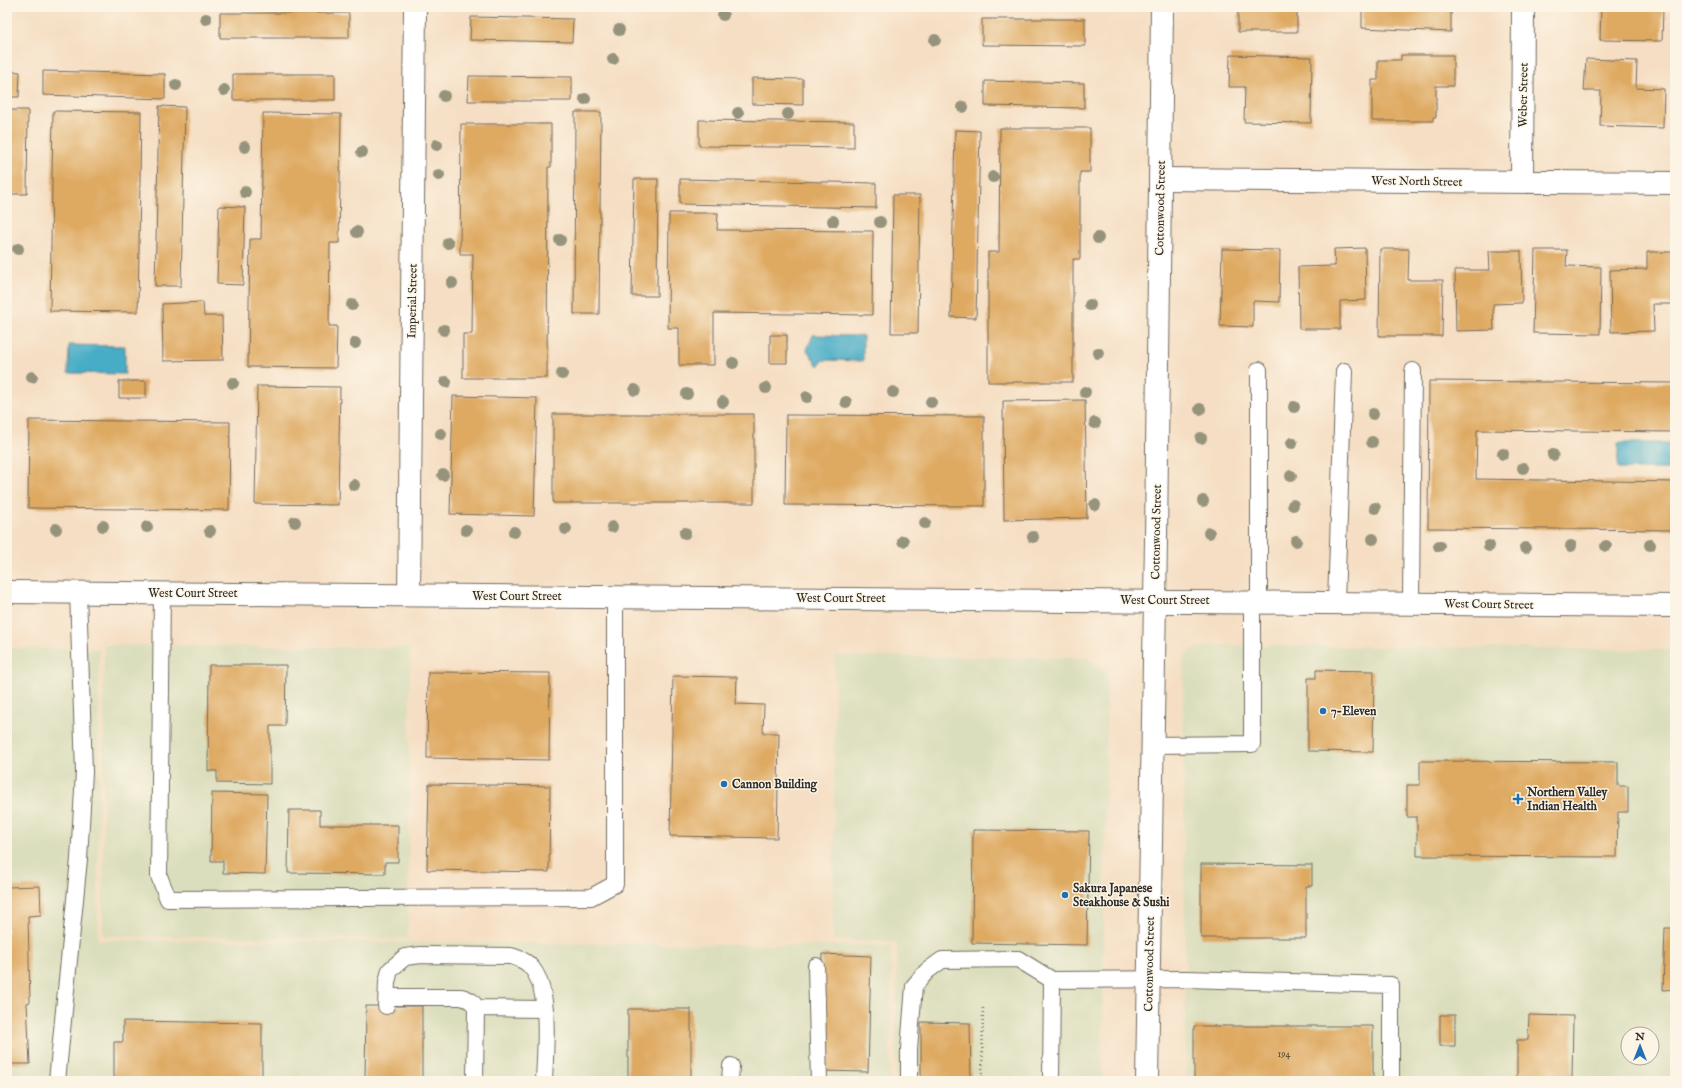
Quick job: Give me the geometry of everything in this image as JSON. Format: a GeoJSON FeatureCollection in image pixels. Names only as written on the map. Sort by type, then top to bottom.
{"type":"FeatureCollection","features":[{"type":"Feature","properties":{"kind":"street","name":"Imperial Street"},"geometry":{"type":"LineString","coordinates":[[409,595],[415,7]]}},
{"type":"Feature","properties":{"kind":"street","name":"Cottonwood Street"},"geometry":{"type":"LineString","coordinates":[[1147,1081],[1162,7]]}},
{"type":"Feature","properties":{"kind":"street","name":"Weber Street"},"geometry":{"type":"LineString","coordinates":[[1522,182],[1523,7]]}},
{"type":"Feature","properties":{"kind":"street","name":"West North Street"},"geometry":{"type":"LineString","coordinates":[[1160,179],[1675,183]]}},
{"type":"Feature","properties":{"kind":"street","name":"West Court Street"},"geometry":{"type":"LineString","coordinates":[[7,592],[1256,601],[1675,606]]}},
{"type":"Feature","properties":{"kind":"lane"},"geometry":{"type":"LineString","coordinates":[[1152,745],[1252,744],[1256,601],[1259,370]]}},
{"type":"Feature","properties":{"kind":"lane"},"geometry":{"type":"LineString","coordinates":[[1336,602],[1344,371]]}},
{"type":"Feature","properties":{"kind":"lane"},"geometry":{"type":"LineString","coordinates":[[1411,603],[1413,371]]}},
{"type":"Feature","properties":{"kind":"lane"},"geometry":{"type":"LineString","coordinates":[[57,1081],[79,859],[84,772],[78,592]]}},
{"type":"Feature","properties":{"kind":"lane"},"geometry":{"type":"LineString","coordinates":[[162,593],[159,876],[168,899],[591,897],[615,884],[616,596]]}},
{"type":"Feature","properties":{"kind":"lane"},"geometry":{"type":"LineString","coordinates":[[475,1081],[476,1008],[474,1003],[469,999],[461,997],[386,1002],[387,982],[390,970],[405,957],[421,955],[511,956],[522,960],[531,966],[542,988],[545,1009],[544,1081]]}},
{"type":"Feature","properties":{"kind":"lane"},"geometry":{"type":"LineString","coordinates":[[910,1081],[909,1049],[914,986],[928,971],[942,960],[1018,959],[1052,980],[1149,979],[1391,985],[1391,1081]]}},
{"type":"Feature","properties":{"kind":"lane"},"geometry":{"type":"LineString","coordinates":[[816,966],[819,1081]]}},
{"type":"Feature","properties":{"kind":"lane"},"geometry":{"type":"LineString","coordinates":[[1051,1081],[1052,980]]}},
{"type":"Feature","properties":{"kind":"lane"},"geometry":{"type":"LineString","coordinates":[[476,1008],[545,1009]]}},
{"type":"Feature","properties":{"kind":"path"},"geometry":{"type":"LineString","coordinates":[[982,1081],[983,1007]]}},
{"type":"Feature","properties":{"kind":"shaded area"},"geometry":{"type":"Polygon","coordinates":[[[104,645],[410,648],[408,939],[103,936],[104,645]]]}},
{"type":"Feature","properties":{"kind":"shaded area"},"geometry":{"type":"Polygon","coordinates":[[[1212,645],[1675,650],[1675,1081],[1186,1081],[1183,663],[1186,655],[1192,649],[1212,645]]]}},
{"type":"Feature","properties":{"kind":"shaded area"},"geometry":{"type":"Polygon","coordinates":[[[7,648],[99,649],[98,940],[891,946],[890,1081],[7,1081],[7,648]]]}},
{"type":"Feature","properties":{"kind":"shaded area"},"geometry":{"type":"Polygon","coordinates":[[[835,656],[1088,658],[1107,674],[1102,1081],[896,1081],[897,942],[833,940],[835,656]]]}},
{"type":"Feature","properties":{"kind":"water"},"geometry":{"type":"Polygon","coordinates":[[[813,335],[863,336],[863,361],[823,360],[818,366],[807,350],[813,335]]]}},
{"type":"Feature","properties":{"kind":"water"},"geometry":{"type":"Polygon","coordinates":[[[69,345],[125,346],[125,374],[68,373],[69,345]]]}},
{"type":"Feature","properties":{"kind":"water"},"geometry":{"type":"Polygon","coordinates":[[[1618,443],[1675,443],[1675,469],[1618,469],[1618,443]]]}},
{"type":"Feature","properties":{"kind":"building"},"geometry":{"type":"Polygon","coordinates":[[[1238,7],[1297,7],[1297,32],[1238,32],[1238,7]]]}},
{"type":"Feature","properties":{"kind":"building"},"geometry":{"type":"Polygon","coordinates":[[[1362,7],[1451,7],[1451,32],[1362,28],[1362,7]]]}},
{"type":"Feature","properties":{"kind":"building"},"geometry":{"type":"Polygon","coordinates":[[[1601,7],[1663,7],[1662,41],[1600,40],[1601,7]]]}},
{"type":"Feature","properties":{"kind":"building"},"geometry":{"type":"Polygon","coordinates":[[[220,13],[349,13],[349,38],[220,38],[220,13]]]}},
{"type":"Feature","properties":{"kind":"building"},"geometry":{"type":"Polygon","coordinates":[[[471,17],[573,19],[572,42],[470,40],[471,17]]]}},
{"type":"Feature","properties":{"kind":"building"},"geometry":{"type":"Polygon","coordinates":[[[982,19],[1085,19],[1085,46],[982,45],[982,19]]]}},
{"type":"Feature","properties":{"kind":"building"},"geometry":{"type":"Polygon","coordinates":[[[1230,55],[1312,57],[1311,123],[1244,122],[1245,87],[1229,87],[1230,55]]]}},
{"type":"Feature","properties":{"kind":"building"},"geometry":{"type":"Polygon","coordinates":[[[1401,55],[1453,55],[1453,86],[1436,86],[1436,117],[1433,117],[1433,121],[1372,121],[1372,80],[1378,80],[1378,60],[1401,60],[1401,55]]]}},
{"type":"Feature","properties":{"kind":"building"},"geometry":{"type":"Polygon","coordinates":[[[1586,59],[1637,61],[1636,88],[1664,89],[1663,128],[1600,126],[1601,91],[1584,91],[1586,59]]]}},
{"type":"Feature","properties":{"kind":"building"},"geometry":{"type":"Polygon","coordinates":[[[7,71],[20,72],[19,97],[7,97],[7,71]]]}},
{"type":"Feature","properties":{"kind":"building"},"geometry":{"type":"Polygon","coordinates":[[[43,71],[165,74],[165,99],[43,95],[43,71]]]}},
{"type":"Feature","properties":{"kind":"building"},"geometry":{"type":"Polygon","coordinates":[[[233,74],[335,74],[335,100],[233,100],[233,74]]]}},
{"type":"Feature","properties":{"kind":"building"},"geometry":{"type":"Polygon","coordinates":[[[469,76],[572,77],[572,101],[468,101],[469,76]]]}},
{"type":"Feature","properties":{"kind":"building"},"geometry":{"type":"Polygon","coordinates":[[[752,78],[803,79],[803,105],[752,104],[752,78]]]}},
{"type":"Feature","properties":{"kind":"building"},"geometry":{"type":"Polygon","coordinates":[[[985,81],[1084,83],[1084,108],[985,106],[985,81]]]}},
{"type":"Feature","properties":{"kind":"building"},"geometry":{"type":"Polygon","coordinates":[[[159,106],[185,107],[181,286],[155,286],[159,106]]]}},
{"type":"Feature","properties":{"kind":"building"},"geometry":{"type":"Polygon","coordinates":[[[7,110],[28,110],[27,194],[7,194],[7,110]]]}},
{"type":"Feature","properties":{"kind":"building"},"geometry":{"type":"Polygon","coordinates":[[[53,111],[141,112],[138,312],[50,311],[53,111]]]}},
{"type":"Feature","properties":{"kind":"building"},"geometry":{"type":"Polygon","coordinates":[[[575,112],[601,112],[599,314],[574,314],[575,112]]]}},
{"type":"Feature","properties":{"kind":"building"},"geometry":{"type":"Polygon","coordinates":[[[263,113],[341,114],[339,243],[330,243],[329,326],[337,326],[336,368],[248,367],[250,239],[261,239],[263,113]]]}},
{"type":"Feature","properties":{"kind":"building"},"geometry":{"type":"Polygon","coordinates":[[[699,120],[854,122],[854,148],[699,146],[699,120]]]}},
{"type":"Feature","properties":{"kind":"building"},"geometry":{"type":"Polygon","coordinates":[[[461,124],[551,124],[551,167],[548,167],[547,378],[463,378],[463,334],[472,334],[473,254],[460,254],[461,124]]]}},
{"type":"Feature","properties":{"kind":"building"},"geometry":{"type":"Polygon","coordinates":[[[1000,128],[1090,128],[1090,172],[1080,172],[1080,259],[1073,259],[1073,382],[988,382],[988,252],[999,252],[1000,128]]]}},
{"type":"Feature","properties":{"kind":"building"},"geometry":{"type":"Polygon","coordinates":[[[955,130],[980,131],[976,318],[951,317],[955,130]]]}},
{"type":"Feature","properties":{"kind":"building"},"geometry":{"type":"Polygon","coordinates":[[[634,179],[658,179],[657,296],[632,296],[634,179]]]}},
{"type":"Feature","properties":{"kind":"building"},"geometry":{"type":"Polygon","coordinates":[[[680,179],[876,183],[876,208],[680,204],[680,179]]]}},
{"type":"Feature","properties":{"kind":"building"},"geometry":{"type":"Polygon","coordinates":[[[893,195],[920,195],[918,333],[891,333],[893,195]]]}},
{"type":"Feature","properties":{"kind":"building"},"geometry":{"type":"Polygon","coordinates":[[[219,206],[245,207],[243,285],[217,284],[219,206]]]}},
{"type":"Feature","properties":{"kind":"building"},"geometry":{"type":"Polygon","coordinates":[[[669,213],[718,213],[717,230],[873,231],[872,315],[714,313],[714,365],[679,365],[679,328],[668,328],[669,213]]]}},
{"type":"Feature","properties":{"kind":"building"},"geometry":{"type":"Polygon","coordinates":[[[1365,248],[1366,300],[1340,301],[1340,329],[1299,329],[1298,267],[1335,266],[1334,249],[1365,248]]]}},
{"type":"Feature","properties":{"kind":"building"},"geometry":{"type":"Polygon","coordinates":[[[1222,249],[1280,250],[1279,302],[1253,301],[1253,327],[1220,326],[1222,249]]]}},
{"type":"Feature","properties":{"kind":"building"},"geometry":{"type":"Polygon","coordinates":[[[1380,249],[1409,249],[1408,280],[1443,280],[1442,336],[1379,336],[1380,249]]]}},
{"type":"Feature","properties":{"kind":"building"},"geometry":{"type":"Polygon","coordinates":[[[1535,250],[1567,250],[1566,266],[1601,267],[1600,334],[1533,333],[1535,250]]]}},
{"type":"Feature","properties":{"kind":"building"},"geometry":{"type":"Polygon","coordinates":[[[1489,251],[1521,251],[1522,303],[1493,304],[1494,330],[1456,331],[1455,270],[1490,270],[1489,251]]]}},
{"type":"Feature","properties":{"kind":"building"},"geometry":{"type":"Polygon","coordinates":[[[1647,252],[1675,252],[1675,304],[1653,304],[1654,331],[1611,332],[1610,270],[1647,269],[1647,252]]]}},
{"type":"Feature","properties":{"kind":"building"},"geometry":{"type":"Polygon","coordinates":[[[203,302],[204,316],[222,316],[223,360],[163,361],[162,304],[203,302]]]}},
{"type":"Feature","properties":{"kind":"building"},"geometry":{"type":"Polygon","coordinates":[[[770,335],[787,335],[787,363],[770,363],[770,335]]]}},
{"type":"Feature","properties":{"kind":"building"},"geometry":{"type":"Polygon","coordinates":[[[119,381],[146,381],[146,398],[119,398],[119,381]]]}},
{"type":"Feature","properties":{"kind":"building"},"geometry":{"type":"Polygon","coordinates":[[[1429,381],[1675,383],[1675,432],[1477,430],[1476,479],[1675,482],[1675,530],[1428,528],[1429,381]]]}},
{"type":"Feature","properties":{"kind":"building"},"geometry":{"type":"Polygon","coordinates":[[[257,386],[340,387],[338,505],[255,504],[257,386]]]}},
{"type":"Feature","properties":{"kind":"building"},"geometry":{"type":"Polygon","coordinates":[[[453,396],[537,398],[534,516],[450,514],[453,396]]]}},
{"type":"Feature","properties":{"kind":"building"},"geometry":{"type":"Polygon","coordinates":[[[1085,400],[1087,518],[1004,520],[1003,401],[1085,400]]]}},
{"type":"Feature","properties":{"kind":"building"},"geometry":{"type":"Polygon","coordinates":[[[553,414],[754,414],[754,503],[553,503],[553,414]]]}},
{"type":"Feature","properties":{"kind":"building"},"geometry":{"type":"Polygon","coordinates":[[[786,415],[984,416],[984,506],[785,505],[786,415]]]}},
{"type":"Feature","properties":{"kind":"building"},"geometry":{"type":"Polygon","coordinates":[[[29,420],[230,422],[229,510],[28,508],[29,420]]]}},
{"type":"Feature","properties":{"kind":"building"},"geometry":{"type":"Polygon","coordinates":[[[209,665],[286,665],[285,726],[270,726],[270,784],[217,783],[217,771],[208,771],[209,665]]]}},
{"type":"Feature","properties":{"kind":"building"},"geometry":{"type":"Polygon","coordinates":[[[1316,670],[1374,671],[1373,752],[1308,751],[1308,678],[1316,678],[1316,670]]]}},
{"type":"Feature","properties":{"kind":"building"},"geometry":{"type":"Polygon","coordinates":[[[428,672],[550,673],[549,760],[427,758],[428,672]]]}},
{"type":"Feature","properties":{"kind":"building","name":"Cannon Building"},"geometry":{"type":"Polygon","coordinates":[[[673,676],[737,677],[736,704],[764,705],[763,733],[779,733],[777,838],[670,836],[673,676]]]}},
{"type":"Feature","properties":{"kind":"building","name":"Northern Valley Indian Health"},"geometry":{"type":"Polygon","coordinates":[[[1420,761],[1618,762],[1618,786],[1628,786],[1628,812],[1618,812],[1617,857],[1417,856],[1417,817],[1407,817],[1407,785],[1420,785],[1420,761]]]}},
{"type":"Feature","properties":{"kind":"building"},"geometry":{"type":"Polygon","coordinates":[[[429,784],[550,786],[549,872],[427,870],[429,784]]]}},
{"type":"Feature","properties":{"kind":"building"},"geometry":{"type":"Polygon","coordinates":[[[212,793],[267,794],[265,874],[223,873],[223,861],[211,861],[212,793]]]}},
{"type":"Feature","properties":{"kind":"building"},"geometry":{"type":"Polygon","coordinates":[[[289,810],[320,810],[320,825],[398,825],[398,862],[385,862],[385,874],[288,873],[289,810]]]}},
{"type":"Feature","properties":{"kind":"building"},"geometry":{"type":"Polygon","coordinates":[[[973,830],[1089,831],[1087,945],[972,943],[973,830]]]}},
{"type":"Feature","properties":{"kind":"building"},"geometry":{"type":"Polygon","coordinates":[[[1201,864],[1312,865],[1312,886],[1306,886],[1306,938],[1201,938],[1201,864]]]}},
{"type":"Feature","properties":{"kind":"building"},"geometry":{"type":"Polygon","coordinates":[[[40,886],[41,915],[28,916],[30,1002],[27,1003],[30,1064],[7,1064],[7,887],[40,886]]]}},
{"type":"Feature","properties":{"kind":"building"},"geometry":{"type":"Polygon","coordinates":[[[1665,928],[1675,928],[1675,989],[1663,990],[1665,928]]]}},
{"type":"Feature","properties":{"kind":"building"},"geometry":{"type":"Polygon","coordinates":[[[822,954],[871,956],[868,1072],[820,1071],[822,954]]]}},
{"type":"Feature","properties":{"kind":"building"},"geometry":{"type":"Polygon","coordinates":[[[366,1006],[422,1006],[422,1081],[365,1081],[366,1006]]]}},
{"type":"Feature","properties":{"kind":"building"},"geometry":{"type":"Polygon","coordinates":[[[628,1009],[691,1009],[691,1081],[628,1081],[628,1009]]]}},
{"type":"Feature","properties":{"kind":"building"},"geometry":{"type":"Polygon","coordinates":[[[1440,1015],[1455,1015],[1455,1046],[1440,1046],[1440,1015]]]}},
{"type":"Feature","properties":{"kind":"building"},"geometry":{"type":"Polygon","coordinates":[[[1529,1015],[1573,1016],[1572,1081],[1517,1081],[1517,1040],[1528,1040],[1529,1015]]]}},
{"type":"Feature","properties":{"kind":"building"},"geometry":{"type":"Polygon","coordinates":[[[123,1021],[262,1023],[262,1081],[114,1081],[114,1042],[123,1042],[123,1021]]]}},
{"type":"Feature","properties":{"kind":"building"},"geometry":{"type":"Polygon","coordinates":[[[921,1022],[970,1023],[971,1081],[921,1081],[921,1022]]]}},
{"type":"Feature","properties":{"kind":"building"},"geometry":{"type":"Polygon","coordinates":[[[1194,1026],[1373,1026],[1373,1081],[1194,1081],[1194,1026]]]}},
{"type":"Feature","properties":{"kind":"place","name":"7-Eleven"},"geometry":{"type":"Point","coordinates":[1323,711]}},
{"type":"Feature","properties":{"kind":"place","name":"Cannon Building"},"geometry":{"type":"Point","coordinates":[724,784]}},
{"type":"Feature","properties":{"kind":"place","name":"Northern Valley Indian Health"},"geometry":{"type":"Point","coordinates":[1518,799]}},
{"type":"Feature","properties":{"kind":"place","name":"Sakura Japanese Steakhouse & Sushi"},"geometry":{"type":"Point","coordinates":[1065,895]}}]}
